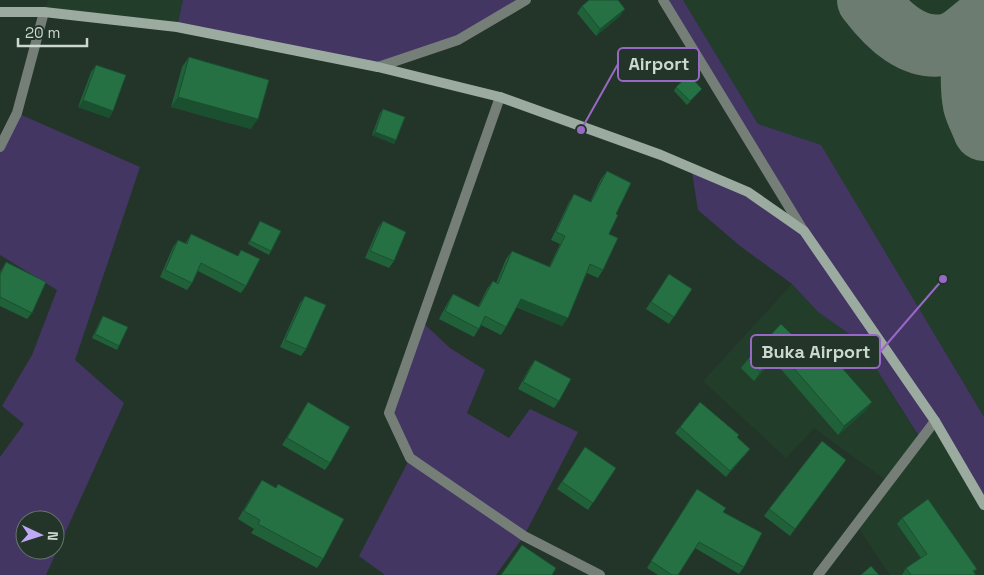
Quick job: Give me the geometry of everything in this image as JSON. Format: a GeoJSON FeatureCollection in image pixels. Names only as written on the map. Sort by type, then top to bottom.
{"type":"FeatureCollection","features":[{"type":"Feature","properties":{"kind":"main road"},"geometry":{"type":"LineString","coordinates":[[0,12],[44,12],[176,27],[378,67],[500,97],[691,166],[748,192],[804,231],[935,421],[984,505]]}},
{"type":"Feature","properties":{"kind":"street"},"geometry":{"type":"LineString","coordinates":[[378,67],[458,40],[526,0]]}},
{"type":"Feature","properties":{"kind":"street"},"geometry":{"type":"LineString","coordinates":[[663,0],[804,231]]}},
{"type":"Feature","properties":{"kind":"street"},"geometry":{"type":"LineString","coordinates":[[0,147],[18,113],[44,12]]}},
{"type":"Feature","properties":{"kind":"street"},"geometry":{"type":"LineString","coordinates":[[500,97],[389,413],[410,458],[524,536],[600,575]]}},
{"type":"Feature","properties":{"kind":"street"},"geometry":{"type":"LineString","coordinates":[[818,575],[935,421]]}},
{"type":"Feature","properties":{"kind":"shaded area"},"geometry":{"type":"Polygon","coordinates":[[[48,0],[183,0],[177,27],[44,12],[48,0]]]}},
{"type":"Feature","properties":{"kind":"shaded area"},"geometry":{"type":"Polygon","coordinates":[[[183,0],[526,0],[458,40],[378,67],[177,27],[183,0]]]}},
{"type":"Feature","properties":{"kind":"shaded area"},"geometry":{"type":"Polygon","coordinates":[[[663,0],[683,0],[758,124],[821,145],[984,417],[984,505],[935,421],[920,438],[858,340],[818,312],[792,284],[740,246],[698,210],[691,166],[748,192],[802,230],[663,0]]]}},
{"type":"Feature","properties":{"kind":"shaded area"},"geometry":{"type":"Polygon","coordinates":[[[683,0],[984,0],[984,417],[821,146],[758,124],[683,0]]]}},
{"type":"Feature","properties":{"kind":"shaded area"},"geometry":{"type":"Polygon","coordinates":[[[17,113],[140,167],[75,360],[124,403],[65,533],[65,510],[15,510],[15,560],[53,560],[46,575],[0,575],[0,457],[24,424],[2,406],[32,355],[57,290],[0,255],[0,147],[17,113]]]}},
{"type":"Feature","properties":{"kind":"shaded area"},"geometry":{"type":"Polygon","coordinates":[[[792,284],[818,312],[858,340],[919,438],[935,421],[984,505],[984,575],[890,575],[856,524],[887,481],[814,428],[786,458],[703,381],[792,284]]]}},
{"type":"Feature","properties":{"kind":"shaded area"},"geometry":{"type":"Polygon","coordinates":[[[421,321],[450,348],[485,370],[467,413],[509,438],[530,409],[578,432],[524,536],[496,575],[385,575],[359,556],[410,458],[389,413],[421,321]]]}},
{"type":"Feature","properties":{"kind":"building"},"geometry":{"type":"Polygon","coordinates":[[[589,0],[618,0],[625,9],[600,29],[582,6],[589,0]]]}},
{"type":"Feature","properties":{"kind":"building"},"geometry":{"type":"Polygon","coordinates":[[[189,57],[269,80],[258,119],[178,97],[189,57]]]}},
{"type":"Feature","properties":{"kind":"building"},"geometry":{"type":"Polygon","coordinates":[[[96,65],[126,75],[113,111],[83,100],[96,65]]]}},
{"type":"Feature","properties":{"kind":"building"},"geometry":{"type":"Polygon","coordinates":[[[689,75],[702,89],[690,101],[676,87],[689,75]]]}},
{"type":"Feature","properties":{"kind":"building"},"geometry":{"type":"Polygon","coordinates":[[[383,109],[405,117],[396,140],[375,132],[383,109]]]}},
{"type":"Feature","properties":{"kind":"building"},"geometry":{"type":"Polygon","coordinates":[[[607,171],[631,183],[609,234],[618,238],[603,270],[590,264],[568,318],[521,299],[506,327],[485,316],[479,329],[445,311],[453,294],[479,307],[493,281],[498,284],[512,251],[550,267],[565,236],[556,232],[574,194],[591,202],[607,171]]]}},
{"type":"Feature","properties":{"kind":"building"},"geometry":{"type":"Polygon","coordinates":[[[260,221],[281,231],[271,251],[250,241],[260,221]]]}},
{"type":"Feature","properties":{"kind":"building"},"geometry":{"type":"Polygon","coordinates":[[[383,221],[406,232],[394,261],[370,251],[383,221]]]}},
{"type":"Feature","properties":{"kind":"building"},"geometry":{"type":"Polygon","coordinates":[[[191,234],[238,256],[241,250],[260,259],[246,286],[201,263],[192,283],[165,270],[178,240],[187,244],[191,234]]]}},
{"type":"Feature","properties":{"kind":"building"},"geometry":{"type":"Polygon","coordinates":[[[6,262],[46,282],[32,313],[0,297],[0,275],[6,262]]]}},
{"type":"Feature","properties":{"kind":"building"},"geometry":{"type":"Polygon","coordinates":[[[669,274],[692,289],[674,317],[651,302],[669,274]]]}},
{"type":"Feature","properties":{"kind":"building"},"geometry":{"type":"Polygon","coordinates":[[[305,296],[326,305],[306,349],[285,340],[305,296]]]}},
{"type":"Feature","properties":{"kind":"building"},"geometry":{"type":"Polygon","coordinates":[[[103,316],[128,327],[119,346],[95,334],[103,316]]]}},
{"type":"Feature","properties":{"kind":"building"},"geometry":{"type":"Polygon","coordinates":[[[781,324],[811,353],[821,344],[872,402],[844,426],[779,351],[760,372],[748,359],[781,324]]]}},
{"type":"Feature","properties":{"kind":"building"},"geometry":{"type":"Polygon","coordinates":[[[535,360],[571,379],[559,401],[523,382],[535,360]]]}},
{"type":"Feature","properties":{"kind":"building"},"geometry":{"type":"Polygon","coordinates":[[[308,402],[350,427],[330,463],[287,438],[308,402]]]}},
{"type":"Feature","properties":{"kind":"building"},"geometry":{"type":"Polygon","coordinates":[[[700,402],[739,435],[737,437],[750,449],[730,471],[680,427],[700,402]]]}},
{"type":"Feature","properties":{"kind":"building"},"geometry":{"type":"Polygon","coordinates":[[[822,441],[846,460],[795,529],[769,509],[822,441]]]}},
{"type":"Feature","properties":{"kind":"building"},"geometry":{"type":"Polygon","coordinates":[[[585,447],[616,468],[593,503],[562,482],[585,447]]]}},
{"type":"Feature","properties":{"kind":"building"},"geometry":{"type":"Polygon","coordinates":[[[262,480],[276,488],[278,484],[344,519],[323,559],[258,524],[260,520],[244,511],[262,480]]]}},
{"type":"Feature","properties":{"kind":"building"},"geometry":{"type":"Polygon","coordinates":[[[697,489],[726,508],[723,512],[762,533],[744,567],[699,542],[678,575],[672,575],[651,561],[697,489]]]}},
{"type":"Feature","properties":{"kind":"building"},"geometry":{"type":"Polygon","coordinates":[[[928,499],[977,569],[973,571],[976,575],[911,575],[906,568],[927,554],[902,518],[928,499]]]}},
{"type":"Feature","properties":{"kind":"building"},"geometry":{"type":"Polygon","coordinates":[[[522,545],[556,568],[552,575],[501,575],[522,545]]]}},
{"type":"Feature","properties":{"kind":"building"},"geometry":{"type":"Polygon","coordinates":[[[871,566],[879,575],[861,575],[871,566]]]}},
{"type":"Feature","properties":{"kind":"taxiway"},"geometry":{"type":"LineString","coordinates":[[868,0],[884,19],[903,35],[913,41],[924,44],[936,46],[953,43],[982,22]]}},
{"type":"Feature","properties":{"kind":"taxiway"},"geometry":{"type":"LineString","coordinates":[[984,20],[976,37],[972,73],[974,105],[984,130]]}},
{"type":"Feature","properties":{"kind":"place","name":"Airport"},"geometry":{"type":"Point","coordinates":[581,130]}},
{"type":"Feature","properties":{"kind":"place","name":"Buka Airport"},"geometry":{"type":"Point","coordinates":[943,279]}}]}
